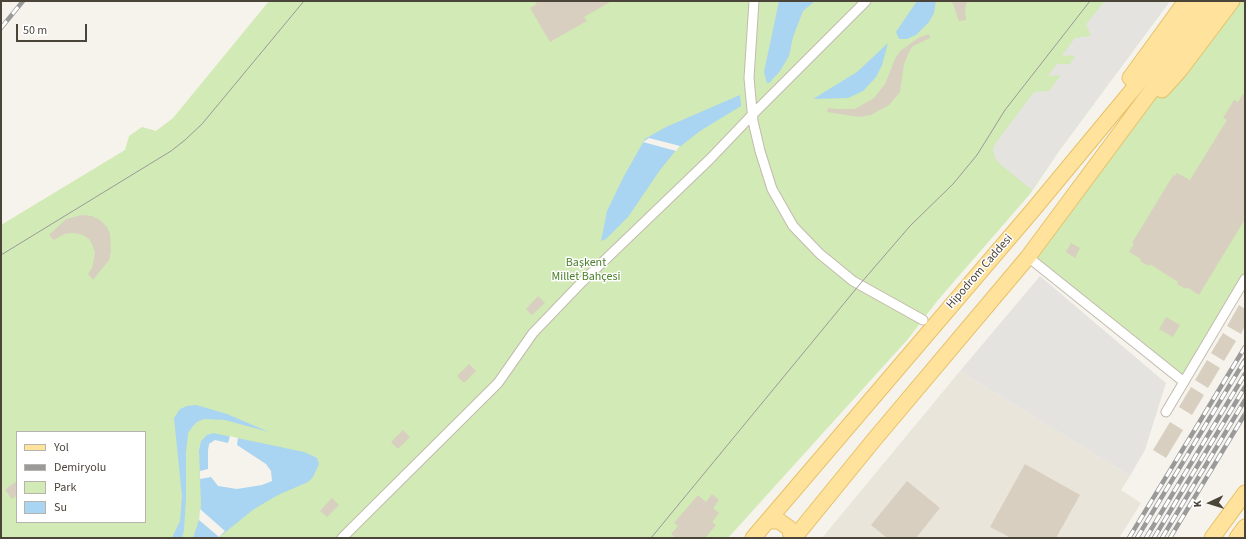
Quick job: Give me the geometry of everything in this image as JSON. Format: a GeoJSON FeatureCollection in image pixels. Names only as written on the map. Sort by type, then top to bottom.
{"type":"FeatureCollection","features":[{"type":"Feature","properties":{"kind":"main road"},"geometry":{"type":"LineString","coordinates":[[1097,131],[1125,85],[1186,1]]}},
{"type":"Feature","properties":{"kind":"main road","name":"Hipodrom Caddesi"},"geometry":{"type":"LineString","coordinates":[[793,538],[1028,257],[1111,147],[1202,1]]}},
{"type":"Feature","properties":{"kind":"main road","name":"Hipodrom Caddesi"},"geometry":{"type":"LineString","coordinates":[[753,538],[756,532],[768,521],[1033,210],[1097,131],[1160,67],[1218,1]]}},
{"type":"Feature","properties":{"kind":"main road"},"geometry":{"type":"LineString","coordinates":[[1111,147],[1180,70],[1232,1]]}},
{"type":"Feature","properties":{"kind":"main road"},"geometry":{"type":"LineString","coordinates":[[1212,538],[1245,492]]}},
{"type":"Feature","properties":{"kind":"main road"},"geometry":{"type":"LineString","coordinates":[[768,521],[779,521],[789,528],[793,538]]}},
{"type":"Feature","properties":{"kind":"main road"},"geometry":{"type":"LineString","coordinates":[[1238,538],[1245,527]]}},
{"type":"Feature","properties":{"kind":"street"},"geometry":{"type":"LineString","coordinates":[[754,1],[749,78],[753,114],[760,151],[772,189],[793,226],[820,254],[853,281],[923,320]]}},
{"type":"Feature","properties":{"kind":"street"},"geometry":{"type":"LineString","coordinates":[[342,538],[498,383],[533,333],[582,282],[710,159],[866,1]]}},
{"type":"Feature","properties":{"kind":"street"},"geometry":{"type":"LineString","coordinates":[[1028,257],[1184,382]]}},
{"type":"Feature","properties":{"kind":"street"},"geometry":{"type":"LineString","coordinates":[[1166,412],[1245,279]]}},
{"type":"Feature","properties":{"kind":"shaded area"},"geometry":{"type":"Polygon","coordinates":[[[1105,1],[1170,1],[1032,190],[1000,164],[995,158],[993,149],[995,144],[1034,92],[1049,91],[1061,75],[1048,76],[1057,64],[1070,64],[1075,57],[1073,55],[1062,56],[1075,38],[1091,36],[1086,24],[1105,1]]]}},
{"type":"Feature","properties":{"kind":"shaded area"},"geometry":{"type":"Polygon","coordinates":[[[1040,276],[1166,383],[1145,450],[1130,476],[960,371],[1040,276]]]}},
{"type":"Feature","properties":{"kind":"shaded area"},"geometry":{"type":"Polygon","coordinates":[[[960,371],[1130,476],[1121,490],[1141,503],[1119,538],[822,538],[960,371]]]}},
{"type":"Feature","properties":{"kind":"green space","name":"Başkent Millet Bahçesi"},"geometry":{"type":"Polygon","coordinates":[[[269,1],[1170,1],[1059,151],[1030,194],[938,300],[908,339],[728,538],[1,538],[1,225],[125,150],[129,136],[142,127],[156,131],[173,118],[269,1]]]}},
{"type":"Feature","properties":{"kind":"green space"},"geometry":{"type":"Polygon","coordinates":[[[1232,1],[1245,1],[1245,279],[1184,382],[1028,257],[1232,1]]]}},
{"type":"Feature","properties":{"kind":"water"},"geometry":{"type":"Polygon","coordinates":[[[779,1],[815,1],[803,11],[793,37],[789,56],[780,71],[769,83],[767,83],[764,72],[779,1]]]}},
{"type":"Feature","properties":{"kind":"water"},"geometry":{"type":"Polygon","coordinates":[[[917,1],[936,1],[934,13],[929,22],[916,35],[907,39],[899,39],[896,32],[917,1]]]}},
{"type":"Feature","properties":{"kind":"water"},"geometry":{"type":"Polygon","coordinates":[[[888,43],[882,65],[876,77],[863,91],[848,98],[813,99],[857,72],[888,43]]]}},
{"type":"Feature","properties":{"kind":"water"},"geometry":{"type":"Polygon","coordinates":[[[740,95],[741,106],[700,131],[677,149],[660,170],[628,217],[606,239],[601,241],[607,211],[624,176],[645,139],[666,127],[740,95]]]}},
{"type":"Feature","properties":{"kind":"water"},"geometry":{"type":"Polygon","coordinates":[[[196,405],[227,414],[269,432],[225,420],[204,419],[197,422],[193,426],[188,433],[186,453],[184,530],[182,538],[172,538],[180,521],[182,496],[174,418],[180,409],[187,406],[196,405]]]}},
{"type":"Feature","properties":{"kind":"water"},"geometry":{"type":"Polygon","coordinates":[[[213,433],[304,452],[317,458],[319,464],[313,477],[308,482],[278,495],[254,509],[218,538],[193,538],[199,520],[201,505],[199,451],[201,441],[207,435],[213,433]]]}},
{"type":"Feature","properties":{"kind":"pier"},"geometry":{"type":"Polygon","coordinates":[[[649,138],[680,146],[676,151],[643,142],[649,138]]]}},
{"type":"Feature","properties":{"kind":"pier"},"geometry":{"type":"Polygon","coordinates":[[[230,436],[238,438],[237,445],[266,464],[271,471],[272,481],[262,485],[237,489],[218,486],[211,477],[200,479],[200,471],[208,469],[209,444],[215,440],[228,443],[230,436]]]}},
{"type":"Feature","properties":{"kind":"pier"},"geometry":{"type":"Polygon","coordinates":[[[200,509],[225,531],[219,537],[199,520],[200,509]]]}},
{"type":"Feature","properties":{"kind":"building"},"geometry":{"type":"Polygon","coordinates":[[[535,1],[612,1],[584,17],[587,21],[550,42],[530,8],[537,4],[535,1]]]}},
{"type":"Feature","properties":{"kind":"building"},"geometry":{"type":"Polygon","coordinates":[[[952,1],[967,1],[965,10],[966,20],[959,21],[952,1]]]}},
{"type":"Feature","properties":{"kind":"building"},"geometry":{"type":"Polygon","coordinates":[[[929,34],[930,38],[913,46],[909,52],[904,64],[900,92],[889,105],[871,115],[859,117],[827,112],[828,108],[855,109],[874,98],[885,84],[895,59],[900,51],[920,37],[929,34]]]}},
{"type":"Feature","properties":{"kind":"building"},"geometry":{"type":"Polygon","coordinates":[[[1243,94],[1245,96],[1245,219],[1199,295],[1187,287],[1186,289],[1177,284],[1178,282],[1150,264],[1149,266],[1140,261],[1141,259],[1129,252],[1134,244],[1132,243],[1174,174],[1175,176],[1177,173],[1190,180],[1227,120],[1223,118],[1234,100],[1238,102],[1243,94]]]}},
{"type":"Feature","properties":{"kind":"building"},"geometry":{"type":"Polygon","coordinates":[[[82,215],[92,216],[100,220],[107,227],[110,234],[111,252],[109,260],[93,280],[88,274],[92,268],[95,253],[89,239],[83,235],[73,233],[64,234],[54,240],[49,235],[66,219],[82,215]]]}},
{"type":"Feature","properties":{"kind":"building"},"geometry":{"type":"Polygon","coordinates":[[[1071,243],[1080,248],[1075,258],[1066,252],[1071,243]]]}},
{"type":"Feature","properties":{"kind":"building"},"geometry":{"type":"Polygon","coordinates":[[[538,296],[545,303],[532,315],[526,309],[538,296]]]}},
{"type":"Feature","properties":{"kind":"building"},"geometry":{"type":"Polygon","coordinates":[[[1239,305],[1245,309],[1245,326],[1241,334],[1227,326],[1239,305]]]}},
{"type":"Feature","properties":{"kind":"building"},"geometry":{"type":"Polygon","coordinates":[[[1166,317],[1180,325],[1173,337],[1159,329],[1166,317]]]}},
{"type":"Feature","properties":{"kind":"building"},"geometry":{"type":"Polygon","coordinates":[[[1223,333],[1236,341],[1224,361],[1211,353],[1223,333]]]}},
{"type":"Feature","properties":{"kind":"building"},"geometry":{"type":"Polygon","coordinates":[[[1207,360],[1220,368],[1208,388],[1195,380],[1207,360]]]}},
{"type":"Feature","properties":{"kind":"building"},"geometry":{"type":"Polygon","coordinates":[[[469,364],[476,371],[464,383],[457,376],[469,364]]]}},
{"type":"Feature","properties":{"kind":"building"},"geometry":{"type":"Polygon","coordinates":[[[1191,387],[1204,395],[1192,415],[1179,407],[1191,387]]]}},
{"type":"Feature","properties":{"kind":"building"},"geometry":{"type":"Polygon","coordinates":[[[1170,422],[1183,430],[1166,458],[1153,450],[1170,422]]]}},
{"type":"Feature","properties":{"kind":"building"},"geometry":{"type":"Polygon","coordinates":[[[403,430],[410,437],[398,449],[391,442],[403,430]]]}},
{"type":"Feature","properties":{"kind":"building"},"geometry":{"type":"Polygon","coordinates":[[[1025,464],[1080,495],[1056,538],[1011,538],[990,527],[1025,464]]]}},
{"type":"Feature","properties":{"kind":"building"},"geometry":{"type":"Polygon","coordinates":[[[907,481],[940,508],[916,538],[887,538],[871,525],[907,481]]]}},
{"type":"Feature","properties":{"kind":"building"},"geometry":{"type":"Polygon","coordinates":[[[15,482],[16,483],[16,496],[12,499],[5,490],[15,482]]]}},
{"type":"Feature","properties":{"kind":"building"},"geometry":{"type":"Polygon","coordinates":[[[712,494],[719,500],[713,508],[719,513],[712,522],[716,525],[705,538],[676,538],[671,534],[678,526],[674,523],[698,495],[706,502],[712,494]]]}},
{"type":"Feature","properties":{"kind":"building"},"geometry":{"type":"Polygon","coordinates":[[[332,498],[339,505],[327,517],[320,511],[332,498]]]}},
{"type":"Feature","properties":{"kind":"tram line"},"geometry":{"type":"LineString","coordinates":[[1,255],[171,151],[185,140],[202,124],[304,1]]}},
{"type":"Feature","properties":{"kind":"tram line"},"geometry":{"type":"LineString","coordinates":[[651,538],[860,284],[910,226],[953,184],[977,155],[1005,110],[1090,1]]}},
{"type":"Feature","properties":{"kind":"railway"},"geometry":{"type":"LineString","coordinates":[[1,28],[23,1]]}},
{"type":"Feature","properties":{"kind":"railway"},"geometry":{"type":"LineString","coordinates":[[1129,538],[1245,347]]}},
{"type":"Feature","properties":{"kind":"railway"},"geometry":{"type":"LineString","coordinates":[[1137,538],[1245,360]]}},
{"type":"Feature","properties":{"kind":"railway"},"geometry":{"type":"LineString","coordinates":[[1146,538],[1245,374]]}},
{"type":"Feature","properties":{"kind":"railway"},"geometry":{"type":"LineString","coordinates":[[1154,538],[1245,387]]}},
{"type":"Feature","properties":{"kind":"railway"},"geometry":{"type":"LineString","coordinates":[[1162,538],[1245,400]]}},
{"type":"Feature","properties":{"kind":"railway"},"geometry":{"type":"LineString","coordinates":[[1170,538],[1245,414]]}}]}
